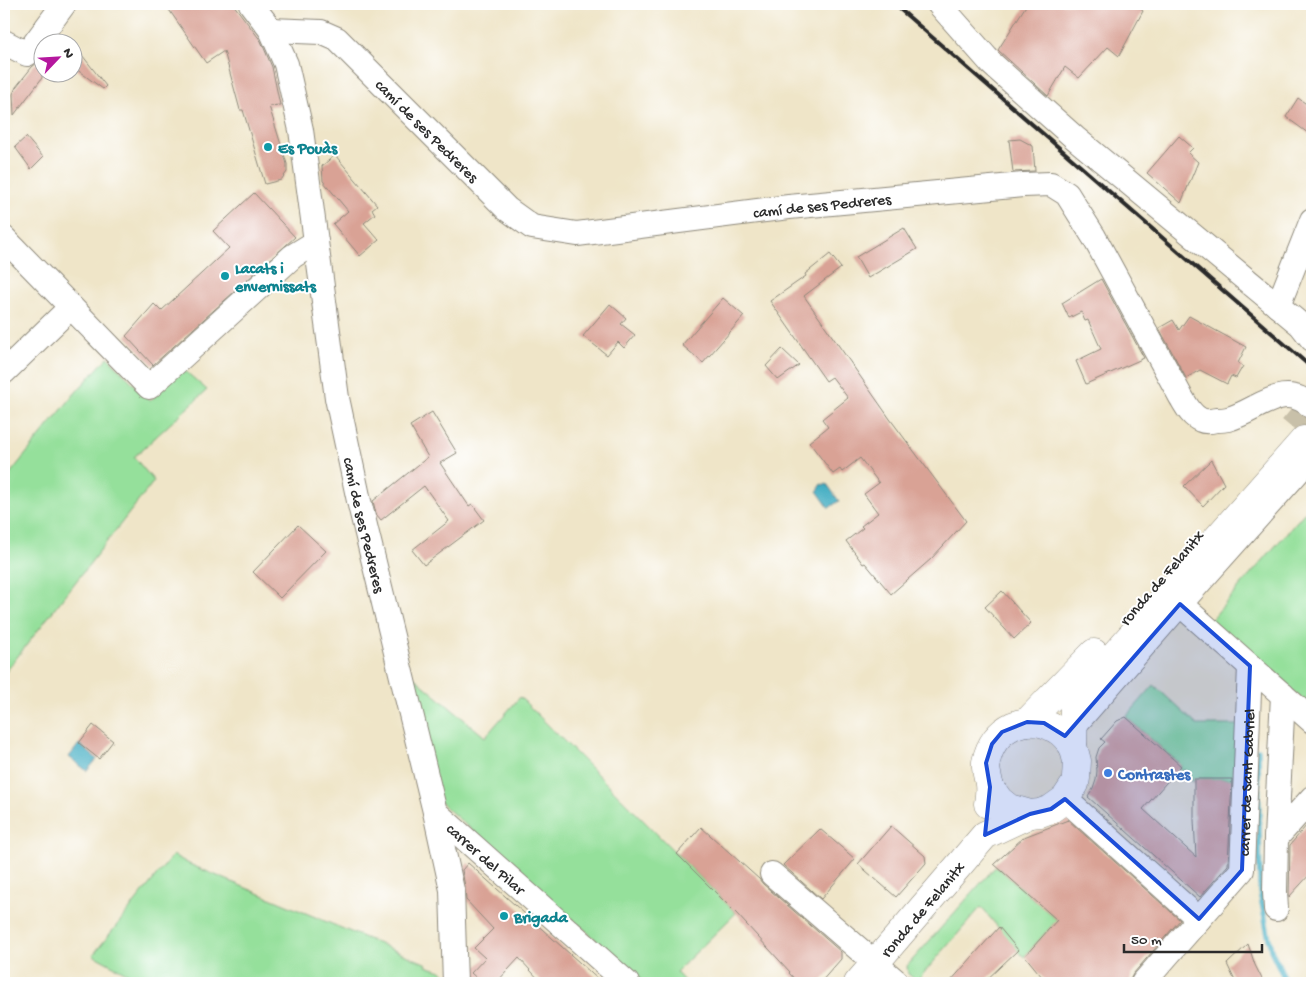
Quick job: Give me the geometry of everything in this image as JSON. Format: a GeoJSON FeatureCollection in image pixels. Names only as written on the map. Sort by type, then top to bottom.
{"type":"FeatureCollection","features":[{"type":"Feature","properties":{"kind":"main road","name":"ronda de Felanitx"},"geometry":{"type":"LineString","coordinates":[[1027,722],[1111,633],[1303,442]]}},
{"type":"Feature","properties":{"kind":"main road","name":"ronda de Felanitx"},"geometry":{"type":"LineString","coordinates":[[1072,737],[1074,706],[1087,686],[1303,442]]}},
{"type":"Feature","properties":{"kind":"main road"},"geometry":{"type":"LineString","coordinates":[[1027,722],[1044,723],[1058,730],[1066,737],[1072,737],[1077,761],[1076,778],[1075,784],[1065,799],[1051,809],[1030,814],[985,835],[990,787],[986,764],[992,744],[1002,732],[1012,726],[1027,722]]}},
{"type":"Feature","properties":{"kind":"main road"},"geometry":{"type":"LineString","coordinates":[[990,787],[999,800],[1009,808],[1030,814]]}},
{"type":"Feature","properties":{"kind":"main road","name":"ronda de Felanitx"},"geometry":{"type":"LineString","coordinates":[[866,973],[985,835]]}},
{"type":"Feature","properties":{"kind":"street"},"geometry":{"type":"LineString","coordinates":[[4,42],[27,54],[64,4]]}},
{"type":"Feature","properties":{"kind":"street","name":"camí de ses Pedreres"},"geometry":{"type":"LineString","coordinates":[[251,4],[271,30],[286,64],[301,130],[337,398],[359,501],[435,812],[452,890],[455,983]]}},
{"type":"Feature","properties":{"kind":"street"},"geometry":{"type":"LineString","coordinates":[[939,4],[992,64],[1025,94],[1075,138],[1309,331]]}},
{"type":"Feature","properties":{"kind":"street","name":"camí de ses Pedreres"},"geometry":{"type":"LineString","coordinates":[[271,30],[321,32],[338,39],[507,209],[532,227],[576,234],[789,207],[1051,184],[1067,194],[1094,237],[1192,413],[1201,420],[1228,419],[1275,397],[1286,396],[1303,399],[1312,406]]}},
{"type":"Feature","properties":{"kind":"street"},"geometry":{"type":"LineString","coordinates":[[1278,306],[1312,220]]}},
{"type":"Feature","properties":{"kind":"street"},"geometry":{"type":"LineString","coordinates":[[4,238],[149,387],[293,256],[316,242]]}},
{"type":"Feature","properties":{"kind":"street"},"geometry":{"type":"LineString","coordinates":[[4,372],[71,308]]}},
{"type":"Feature","properties":{"kind":"street"},"geometry":{"type":"LineString","coordinates":[[1072,737],[1180,604],[1303,442]]}},
{"type":"Feature","properties":{"kind":"street"},"geometry":{"type":"LineString","coordinates":[[1180,604],[1312,721]]}},
{"type":"Feature","properties":{"kind":"street","name":"carrer de Sant Gabriel"},"geometry":{"type":"LineString","coordinates":[[1143,983],[1242,870],[1250,666]]}},
{"type":"Feature","properties":{"kind":"street"},"geometry":{"type":"LineString","coordinates":[[1276,909],[1274,892],[1283,695]]}},
{"type":"Feature","properties":{"kind":"street"},"geometry":{"type":"LineString","coordinates":[[1276,838],[1312,798]]}},
{"type":"Feature","properties":{"kind":"street"},"geometry":{"type":"LineString","coordinates":[[1065,799],[1199,919]]}},
{"type":"Feature","properties":{"kind":"street","name":"carrer del Pilar"},"geometry":{"type":"LineString","coordinates":[[435,812],[627,983]]}},
{"type":"Feature","properties":{"kind":"street"},"geometry":{"type":"LineString","coordinates":[[772,874],[866,973],[898,983]]}},
{"type":"Feature","properties":{"kind":"highlighted area"},"geometry":{"type":"Polygon","coordinates":[[[1180,604],[1250,666],[1242,870],[1199,919],[1065,799],[1051,809],[1030,814],[985,835],[990,787],[986,763],[992,744],[1002,732],[1027,722],[1044,723],[1065,736],[1180,604]]]}},
{"type":"Feature","properties":{"kind":"green space"},"geometry":{"type":"Polygon","coordinates":[[[108,357],[150,401],[183,369],[207,390],[134,457],[154,481],[4,674],[4,481],[76,392],[108,357]]]}},
{"type":"Feature","properties":{"kind":"green space"},"geometry":{"type":"Polygon","coordinates":[[[1312,504],[1312,708],[1210,621],[1312,504]]]}},
{"type":"Feature","properties":{"kind":"green space"},"geometry":{"type":"Polygon","coordinates":[[[404,669],[485,737],[520,697],[736,913],[676,972],[686,983],[645,983],[433,796],[404,669]]]}},
{"type":"Feature","properties":{"kind":"green space"},"geometry":{"type":"Polygon","coordinates":[[[1154,685],[1197,725],[1239,725],[1239,779],[1197,779],[1192,782],[1192,779],[1188,777],[1189,772],[1181,771],[1181,765],[1126,717],[1154,685]]]}},
{"type":"Feature","properties":{"kind":"green space"},"geometry":{"type":"Polygon","coordinates":[[[173,855],[189,864],[444,972],[445,983],[145,983],[93,955],[173,855]]]}},
{"type":"Feature","properties":{"kind":"green space"},"geometry":{"type":"Polygon","coordinates":[[[996,866],[1057,920],[1024,957],[981,907],[917,981],[908,974],[907,966],[996,866]]]}},
{"type":"Feature","properties":{"kind":"water"},"geometry":{"type":"Polygon","coordinates":[[[822,484],[827,484],[839,501],[829,508],[817,491],[822,484]]]}},
{"type":"Feature","properties":{"kind":"water"},"geometry":{"type":"Polygon","coordinates":[[[79,744],[97,759],[87,771],[69,757],[79,744]]]}},
{"type":"Feature","properties":{"kind":"building"},"geometry":{"type":"Polygon","coordinates":[[[165,4],[233,4],[261,41],[272,67],[280,105],[269,106],[287,164],[287,172],[281,180],[265,184],[243,110],[240,110],[224,51],[206,63],[165,4]]]}},
{"type":"Feature","properties":{"kind":"building"},"geometry":{"type":"Polygon","coordinates":[[[1027,4],[1134,4],[1143,11],[1119,56],[1108,47],[1079,78],[1065,67],[1048,96],[998,50],[1027,4]]]}},
{"type":"Feature","properties":{"kind":"building"},"geometry":{"type":"Polygon","coordinates":[[[82,55],[106,86],[103,89],[82,73],[82,55]]]}},
{"type":"Feature","properties":{"kind":"building"},"geometry":{"type":"Polygon","coordinates":[[[32,67],[32,82],[39,82],[14,115],[13,94],[16,87],[32,67]]]}},
{"type":"Feature","properties":{"kind":"building"},"geometry":{"type":"Polygon","coordinates":[[[1298,98],[1312,108],[1312,136],[1286,117],[1298,98]]]}},
{"type":"Feature","properties":{"kind":"building"},"geometry":{"type":"Polygon","coordinates":[[[1179,136],[1193,148],[1188,153],[1198,162],[1181,203],[1147,173],[1179,136]]]}},
{"type":"Feature","properties":{"kind":"building"},"geometry":{"type":"Polygon","coordinates":[[[26,137],[43,157],[31,169],[15,147],[26,137]]]}},
{"type":"Feature","properties":{"kind":"building"},"geometry":{"type":"Polygon","coordinates":[[[1020,139],[1033,146],[1035,171],[1013,172],[1009,140],[1020,139]]]}},
{"type":"Feature","properties":{"kind":"building"},"geometry":{"type":"Polygon","coordinates":[[[335,155],[377,205],[372,209],[375,214],[364,223],[379,240],[360,256],[333,224],[348,211],[323,181],[322,166],[335,155]]]}},
{"type":"Feature","properties":{"kind":"building","name":"Lacats i envernissats"},"geometry":{"type":"Polygon","coordinates":[[[254,193],[295,237],[153,365],[126,336],[154,304],[161,311],[229,248],[213,231],[254,193]]]}},
{"type":"Feature","properties":{"kind":"building"},"geometry":{"type":"Polygon","coordinates":[[[904,228],[917,249],[868,278],[856,257],[904,228]]]}},
{"type":"Feature","properties":{"kind":"building"},"geometry":{"type":"Polygon","coordinates":[[[830,254],[841,268],[804,296],[890,419],[966,521],[931,559],[891,594],[865,563],[863,564],[846,541],[878,513],[864,494],[879,483],[860,458],[842,472],[840,469],[833,474],[809,442],[828,427],[822,419],[848,398],[832,377],[826,381],[770,301],[806,276],[805,274],[830,254]]]}},
{"type":"Feature","properties":{"kind":"building"},"geometry":{"type":"Polygon","coordinates":[[[1101,279],[1144,358],[1086,384],[1076,361],[1101,349],[1088,320],[1085,321],[1081,312],[1069,318],[1062,303],[1101,279]]]}},
{"type":"Feature","properties":{"kind":"building"},"geometry":{"type":"Polygon","coordinates":[[[723,298],[744,316],[703,363],[682,345],[723,298]]]}},
{"type":"Feature","properties":{"kind":"building"},"geometry":{"type":"Polygon","coordinates":[[[610,304],[626,318],[621,324],[635,335],[624,348],[618,342],[607,355],[583,336],[610,304]]]}},
{"type":"Feature","properties":{"kind":"building"},"geometry":{"type":"Polygon","coordinates":[[[1189,316],[1246,347],[1238,363],[1243,366],[1236,378],[1231,376],[1227,384],[1200,370],[1186,378],[1159,328],[1173,320],[1179,330],[1189,316]]]}},
{"type":"Feature","properties":{"kind":"building"},"geometry":{"type":"Polygon","coordinates":[[[782,349],[799,365],[778,380],[766,366],[782,349]]]}},
{"type":"Feature","properties":{"kind":"building"},"geometry":{"type":"Polygon","coordinates":[[[432,412],[457,453],[440,463],[469,506],[472,504],[484,520],[424,565],[412,550],[449,521],[424,486],[381,520],[376,514],[373,501],[428,457],[410,426],[432,412]]]}},
{"type":"Feature","properties":{"kind":"building"},"geometry":{"type":"Polygon","coordinates":[[[1211,460],[1224,484],[1203,506],[1184,486],[1211,460]]]}},
{"type":"Feature","properties":{"kind":"building"},"geometry":{"type":"Polygon","coordinates":[[[298,525],[326,551],[280,598],[253,572],[298,525]]]}},
{"type":"Feature","properties":{"kind":"building"},"geometry":{"type":"Polygon","coordinates":[[[1002,591],[1031,623],[1014,639],[985,607],[1002,591]]]}},
{"type":"Feature","properties":{"kind":"building"},"geometry":{"type":"Polygon","coordinates":[[[1126,717],[1181,766],[1143,809],[1196,857],[1194,779],[1232,779],[1228,865],[1200,897],[1088,797],[1096,780],[1096,757],[1099,748],[1105,742],[1101,739],[1117,721],[1126,717]]]}},
{"type":"Feature","properties":{"kind":"building"},"geometry":{"type":"Polygon","coordinates":[[[93,725],[113,741],[99,759],[79,743],[93,725]]]}},
{"type":"Feature","properties":{"kind":"building"},"geometry":{"type":"Polygon","coordinates":[[[1312,819],[1312,872],[1289,897],[1290,845],[1312,819]]]}},
{"type":"Feature","properties":{"kind":"building"},"geometry":{"type":"Polygon","coordinates":[[[1068,820],[1180,920],[1133,974],[1130,983],[1047,983],[1025,956],[1057,920],[994,864],[1024,837],[1068,820]]]}},
{"type":"Feature","properties":{"kind":"building"},"geometry":{"type":"Polygon","coordinates":[[[891,826],[925,856],[926,863],[896,897],[858,864],[891,826]]]}},
{"type":"Feature","properties":{"kind":"building"},"geometry":{"type":"Polygon","coordinates":[[[701,827],[841,952],[841,959],[820,983],[798,983],[736,913],[677,854],[701,827]]]}},
{"type":"Feature","properties":{"kind":"building"},"geometry":{"type":"Polygon","coordinates":[[[820,829],[855,859],[821,899],[783,865],[820,829]]]}},
{"type":"Feature","properties":{"kind":"building","name":"Brigada"},"geometry":{"type":"Polygon","coordinates":[[[468,863],[602,983],[542,983],[519,958],[496,983],[482,983],[471,973],[485,958],[474,948],[493,929],[466,900],[462,870],[468,863]]]}},
{"type":"Feature","properties":{"kind":"building"},"geometry":{"type":"Polygon","coordinates":[[[999,927],[1018,950],[983,983],[949,983],[999,927]]]}},
{"type":"Feature","properties":{"kind":"building"},"geometry":{"type":"Polygon","coordinates":[[[1248,944],[1264,983],[1236,983],[1227,964],[1248,944]]]}},
{"type":"Feature","properties":{"kind":"waterway"},"geometry":{"type":"LineString","coordinates":[[1258,750],[1260,892],[1271,950],[1287,983]]}},
{"type":"Feature","properties":{"kind":"tunnel"},"geometry":{"type":"LineString","coordinates":[[1293,429],[1312,406]]}},
{"type":"Feature","properties":{"kind":"railway"},"geometry":{"type":"LineString","coordinates":[[894,4],[1312,368]]}},
{"type":"Feature","properties":{"kind":"place","name":"Es Pouàs"},"geometry":{"type":"Point","coordinates":[268,147]}},
{"type":"Feature","properties":{"kind":"place","name":"Lacats i envernissats"},"geometry":{"type":"Point","coordinates":[225,276]}},
{"type":"Feature","properties":{"kind":"place","name":"Contrastes"},"geometry":{"type":"Point","coordinates":[1108,773]}},
{"type":"Feature","properties":{"kind":"place","name":"Brigada"},"geometry":{"type":"Point","coordinates":[504,916]}}]}
